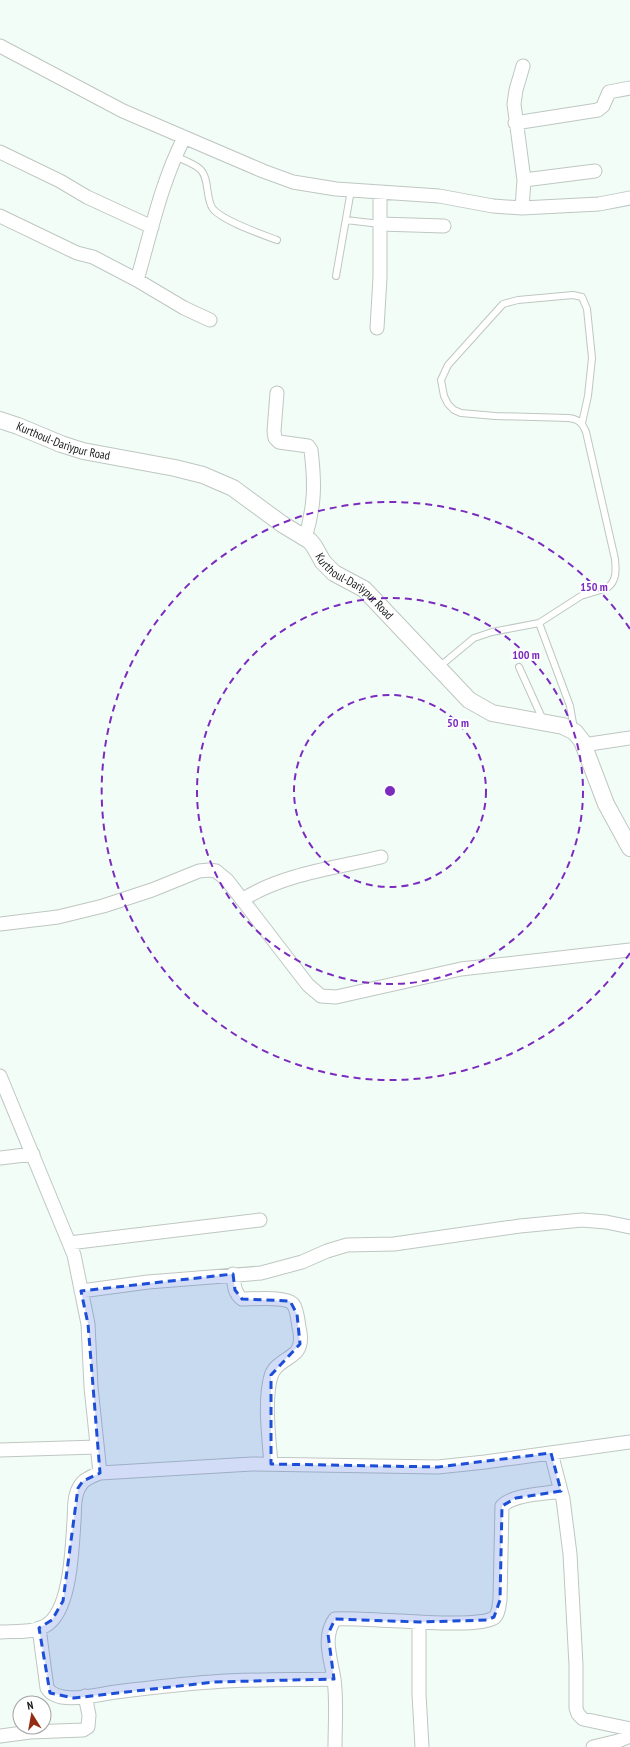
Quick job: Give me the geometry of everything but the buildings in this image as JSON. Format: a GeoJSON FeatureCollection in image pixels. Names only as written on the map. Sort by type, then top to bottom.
{"type":"FeatureCollection","features":[{"type":"Feature","properties":{"kind":"street"},"geometry":{"type":"LineString","coordinates":[[0,46],[123,111],[184,138],[292,182],[310,186],[351,190],[439,196],[493,206],[522,208],[599,204],[630,198]]}},
{"type":"Feature","properties":{"kind":"street"},"geometry":{"type":"LineString","coordinates":[[522,208],[524,180],[515,123],[514,97],[523,66]]}},
{"type":"Feature","properties":{"kind":"street"},"geometry":{"type":"LineString","coordinates":[[515,123],[598,110],[603,106],[610,92],[630,88]]}},
{"type":"Feature","properties":{"kind":"street"},"geometry":{"type":"LineString","coordinates":[[137,280],[162,192],[175,156],[184,138]]}},
{"type":"Feature","properties":{"kind":"street"},"geometry":{"type":"LineString","coordinates":[[0,152],[60,181],[87,197],[152,227]]}},
{"type":"Feature","properties":{"kind":"street"},"geometry":{"type":"LineString","coordinates":[[524,180],[595,171]]}},
{"type":"Feature","properties":{"kind":"street"},"geometry":{"type":"LineString","coordinates":[[377,328],[380,276],[380,192]]}},
{"type":"Feature","properties":{"kind":"street"},"geometry":{"type":"LineString","coordinates":[[0,216],[77,253],[93,257],[137,280],[172,302],[210,320]]}},
{"type":"Feature","properties":{"kind":"street"},"geometry":{"type":"LineString","coordinates":[[380,224],[444,226]]}},
{"type":"Feature","properties":{"kind":"street"},"geometry":{"type":"LineString","coordinates":[[277,393],[274,431],[275,438],[279,442],[308,446],[311,450],[314,505],[312,517],[305,538]]}},
{"type":"Feature","properties":{"kind":"street","name":"Kurthoul-Dariypur Road"},"geometry":{"type":"LineString","coordinates":[[0,420],[83,451],[175,468],[215,479],[233,488],[282,524],[305,538],[314,546],[323,562],[334,573],[364,589],[437,668],[469,700],[492,713],[563,726],[579,739]]}},
{"type":"Feature","properties":{"kind":"street"},"geometry":{"type":"LineString","coordinates":[[630,738],[579,739],[606,804],[630,848]]}},
{"type":"Feature","properties":{"kind":"street"},"geometry":{"type":"LineString","coordinates":[[242,900],[266,887],[283,881],[381,857]]}},
{"type":"Feature","properties":{"kind":"street"},"geometry":{"type":"LineString","coordinates":[[0,924],[58,917],[103,906],[152,890],[199,871],[209,870],[216,871],[227,880],[308,985],[321,996],[327,998],[461,969],[630,950]]}},
{"type":"Feature","properties":{"kind":"street"},"geometry":{"type":"LineString","coordinates":[[0,1076],[33,1154],[77,1267],[88,1324],[91,1387],[100,1472]]}},
{"type":"Feature","properties":{"kind":"street"},"geometry":{"type":"LineString","coordinates":[[0,1158],[33,1154]]}},
{"type":"Feature","properties":{"kind":"street"},"geometry":{"type":"LineString","coordinates":[[69,1244],[260,1220]]}},
{"type":"Feature","properties":{"kind":"street"},"geometry":{"type":"LineString","coordinates":[[81,1291],[148,1282],[233,1274],[261,1273],[292,1265],[327,1250],[347,1245],[394,1244],[520,1226],[582,1220],[630,1226]]}},
{"type":"Feature","properties":{"kind":"street"},"geometry":{"type":"LineString","coordinates":[[233,1274],[235,1290],[238,1296],[242,1299],[290,1301],[294,1305],[300,1328],[301,1338],[298,1350],[275,1368],[272,1375],[269,1403],[271,1464]]}},
{"type":"Feature","properties":{"kind":"street"},"geometry":{"type":"LineString","coordinates":[[0,1632],[31,1631],[45,1626],[52,1620],[64,1601],[72,1548],[75,1501],[78,1488],[83,1481],[100,1472],[271,1464],[438,1467],[630,1442]]}},
{"type":"Feature","properties":{"kind":"street"},"geometry":{"type":"LineString","coordinates":[[0,1450],[97,1448]]}},
{"type":"Feature","properties":{"kind":"street"},"geometry":{"type":"LineString","coordinates":[[551,1453],[561,1492],[570,1554],[576,1652],[576,1708],[578,1714],[583,1719],[630,1729]]}},
{"type":"Feature","properties":{"kind":"street"},"geometry":{"type":"LineString","coordinates":[[335,1747],[334,1679],[330,1664],[328,1634],[330,1626],[335,1619],[458,1622],[487,1620],[494,1617],[498,1611],[500,1600],[502,1506],[508,1500],[516,1498],[561,1492]]}},
{"type":"Feature","properties":{"kind":"street"},"geometry":{"type":"LineString","coordinates":[[419,1622],[419,1694],[422,1747]]}},
{"type":"Feature","properties":{"kind":"street"},"geometry":{"type":"LineString","coordinates":[[39,1628],[47,1688],[50,1693],[57,1696],[70,1698],[214,1682],[334,1679]]}},
{"type":"Feature","properties":{"kind":"street"},"geometry":{"type":"LineString","coordinates":[[0,1736],[30,1732],[83,1730],[88,1727],[89,1722],[85,1696]]}},
{"type":"Feature","properties":{"kind":"street"},"geometry":{"type":"LineString","coordinates":[[593,1747],[618,1741],[630,1736]]}},
{"type":"Feature","properties":{"kind":"lane"},"geometry":{"type":"LineString","coordinates":[[175,156],[201,170],[205,178],[209,198],[214,210],[230,220],[277,240]]}},
{"type":"Feature","properties":{"kind":"lane"},"geometry":{"type":"LineString","coordinates":[[336,276],[351,190]]}},
{"type":"Feature","properties":{"kind":"lane"},"geometry":{"type":"LineString","coordinates":[[346,220],[380,224]]}},
{"type":"Feature","properties":{"kind":"lane"},"geometry":{"type":"LineString","coordinates":[[437,668],[474,638],[492,632],[539,623],[581,596],[607,588],[615,576],[614,559],[586,432],[582,423],[574,418],[495,416],[461,413],[454,410],[448,404],[444,396],[441,380],[448,365],[503,304],[518,300],[578,296],[584,299],[592,358],[588,396],[582,423]]}},
{"type":"Feature","properties":{"kind":"lane"},"geometry":{"type":"LineString","coordinates":[[539,623],[570,706],[579,739]]}},
{"type":"Feature","properties":{"kind":"lane"},"geometry":{"type":"LineString","coordinates":[[519,667],[545,723]]}},
{"type":"Feature","properties":{"kind":"highlighted area"},"geometry":{"type":"Polygon","coordinates":[[[233,1274],[235,1290],[242,1299],[290,1301],[297,1314],[300,1344],[271,1375],[271,1464],[438,1467],[551,1453],[561,1491],[516,1498],[502,1506],[500,1600],[494,1617],[487,1620],[419,1622],[335,1619],[328,1634],[334,1679],[214,1682],[74,1698],[50,1693],[39,1628],[52,1620],[63,1601],[78,1488],[83,1481],[100,1473],[88,1324],[81,1291],[233,1274]]]}}]}
